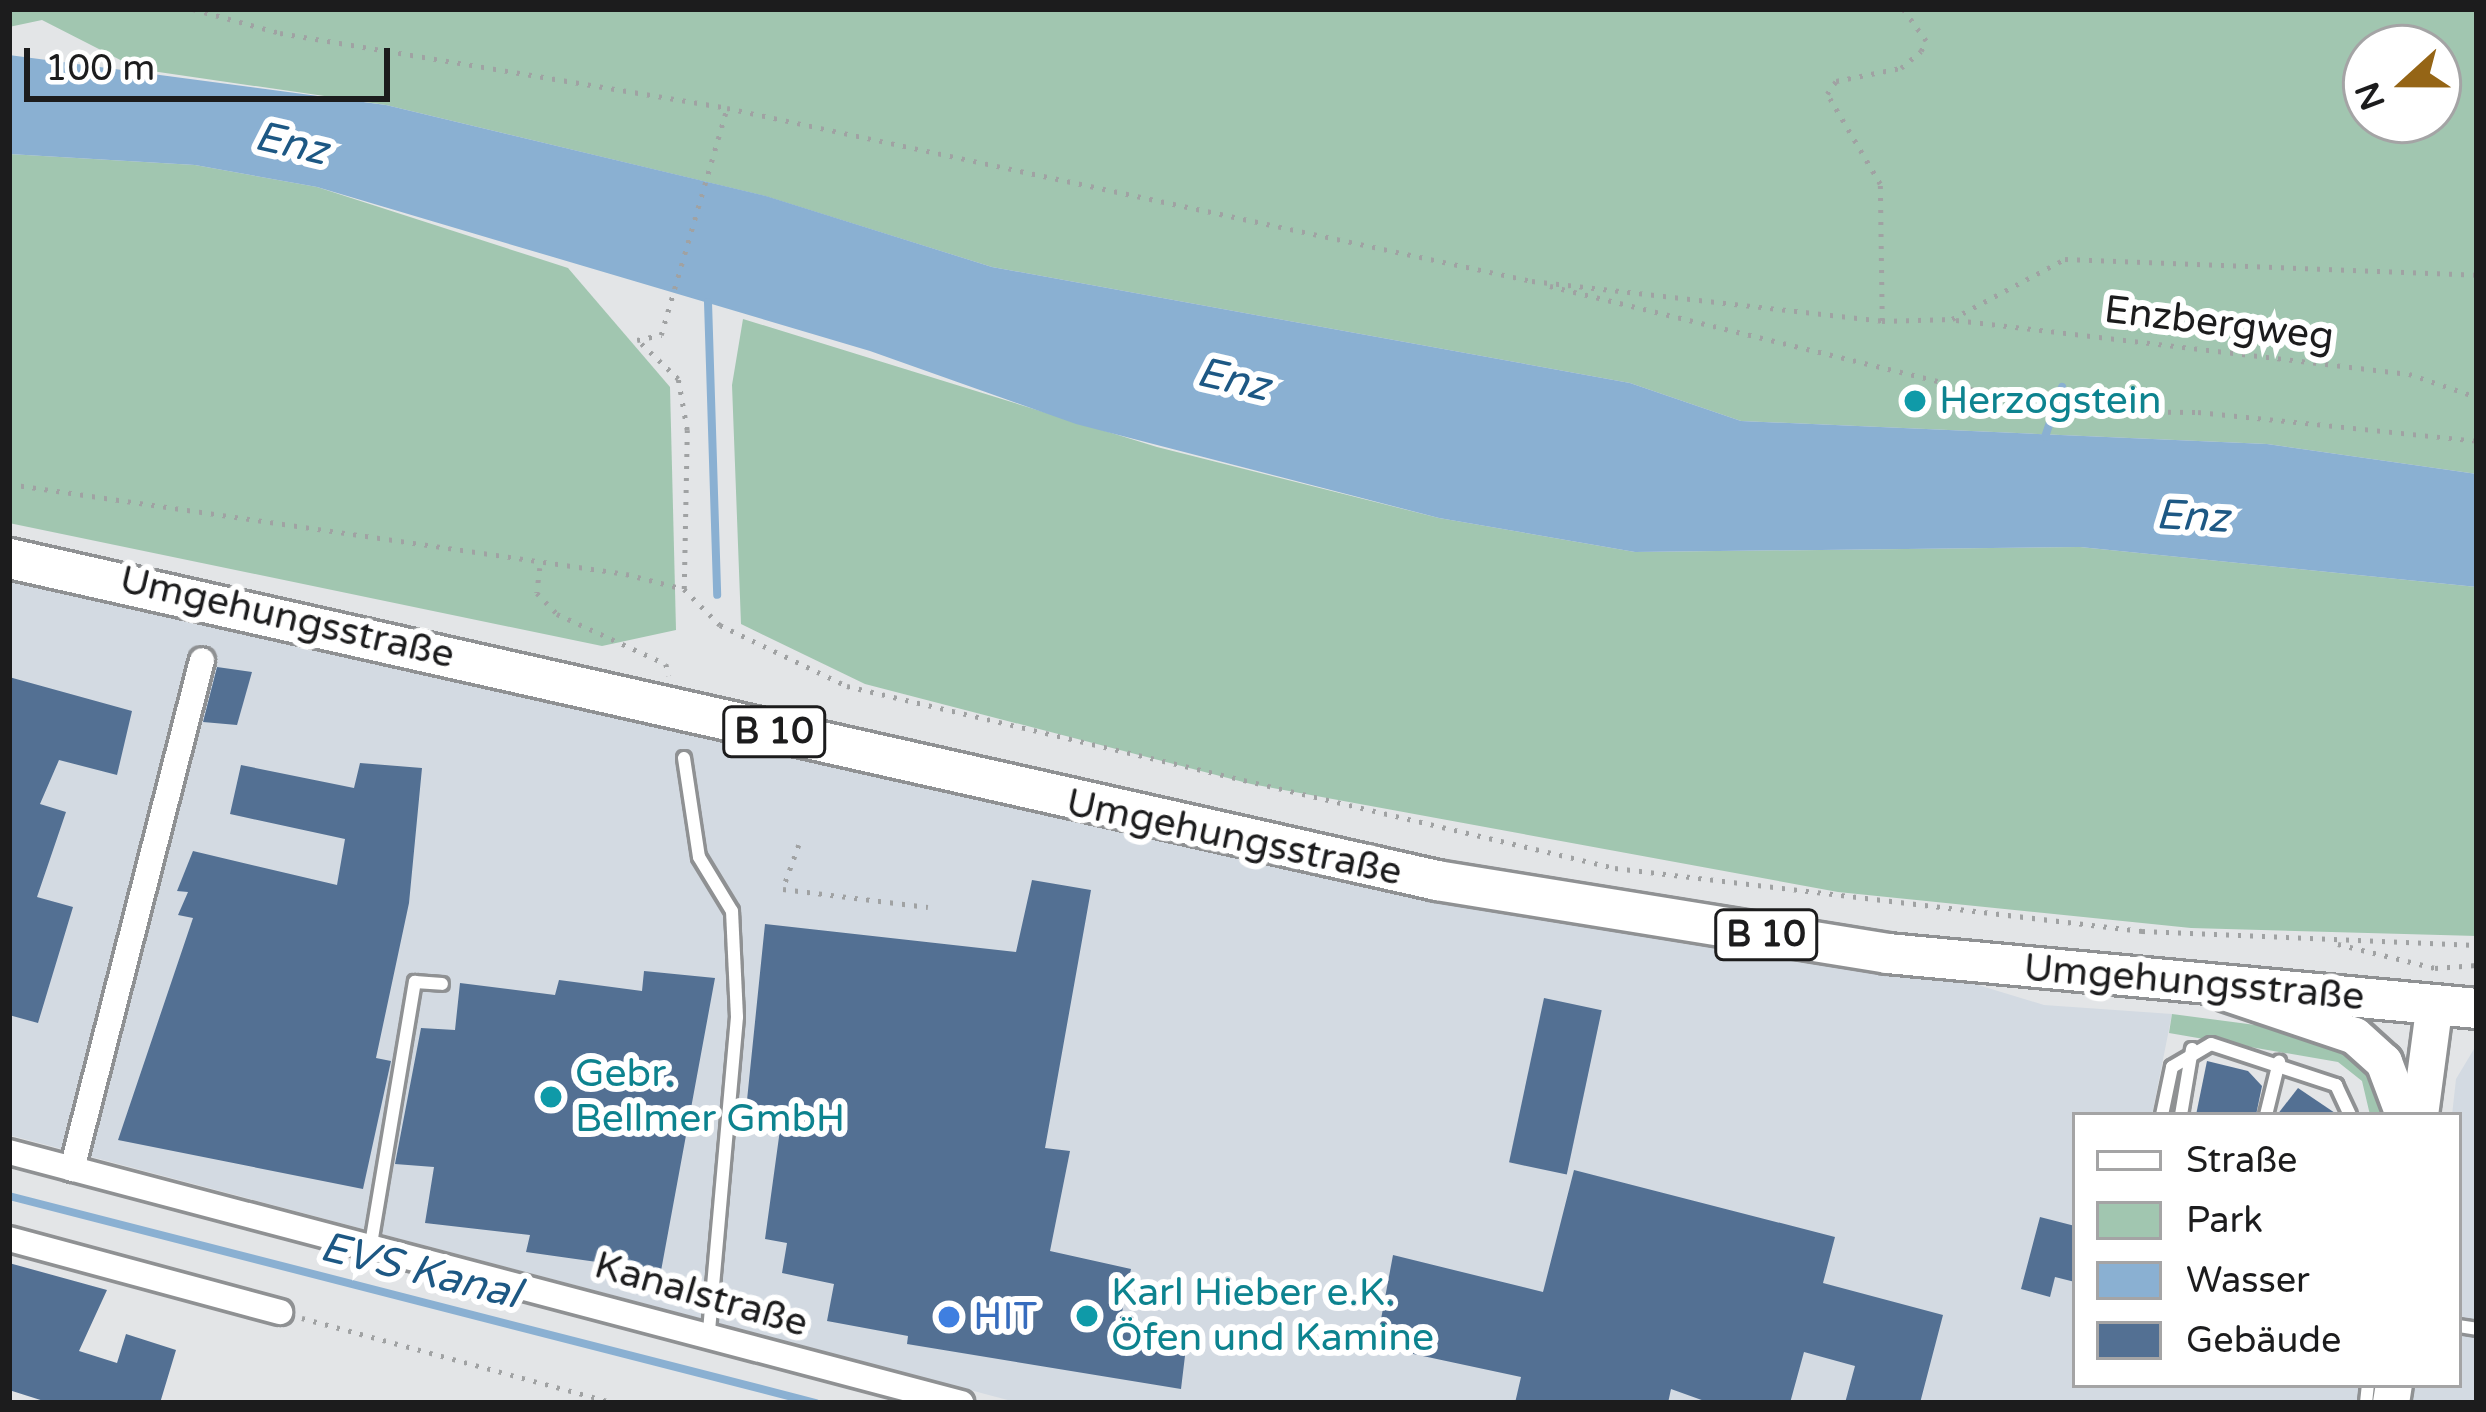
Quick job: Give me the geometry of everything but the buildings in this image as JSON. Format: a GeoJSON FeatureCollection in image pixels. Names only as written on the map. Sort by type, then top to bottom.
{"type":"FeatureCollection","features":[{"type":"Feature","properties":{"kind":"main road","name":"Umgehungsstraße"},"geometry":{"type":"LineString","coordinates":[[9,558],[1334,861],[1789,939],[2200,985],[2435,986],[2477,1008]]}},
{"type":"Feature","properties":{"kind":"main road"},"geometry":{"type":"LineString","coordinates":[[2200,985],[2355,1036],[2384,1062],[2403,1112]]}},
{"type":"Feature","properties":{"kind":"main road"},"geometry":{"type":"LineString","coordinates":[[2420,1112],[2435,986]]}},
{"type":"Feature","properties":{"kind":"street"},"geometry":{"type":"LineString","coordinates":[[71,1169],[202,660]]}},
{"type":"Feature","properties":{"kind":"street","name":"Kanalstraße"},"geometry":{"type":"LineString","coordinates":[[9,1153],[371,1244],[961,1403]]}},
{"type":"Feature","properties":{"kind":"street"},"geometry":{"type":"LineString","coordinates":[[9,1239],[280,1312]]}},
{"type":"Feature","properties":{"kind":"lane"},"geometry":{"type":"LineString","coordinates":[[685,758],[699,857],[732,910],[734,953],[733,1134],[709,1334]]}},
{"type":"Feature","properties":{"kind":"lane"},"geometry":{"type":"LineString","coordinates":[[371,1244],[415,982],[442,984]]}},
{"type":"Feature","properties":{"kind":"lane"},"geometry":{"type":"LineString","coordinates":[[2163,1112],[2173,1067],[2192,1048],[2211,1044],[2279,1062],[2336,1085],[2349,1112]]}},
{"type":"Feature","properties":{"kind":"lane"},"geometry":{"type":"LineString","coordinates":[[2181,1112],[2192,1048]]}},
{"type":"Feature","properties":{"kind":"lane"},"geometry":{"type":"LineString","coordinates":[[2267,1112],[2279,1062]]}},
{"type":"Feature","properties":{"kind":"path"},"geometry":{"type":"LineString","coordinates":[[193,9],[280,33],[727,108],[1532,281],[2060,411],[2198,412],[2477,441]]}},
{"type":"Feature","properties":{"kind":"path"},"geometry":{"type":"LineString","coordinates":[[1882,321],[1880,184],[1827,94],[1836,81],[1901,68],[1922,51],[1926,41],[1903,9]]}},
{"type":"Feature","properties":{"kind":"path"},"geometry":{"type":"LineString","coordinates":[[685,589],[688,430],[678,379],[637,340],[662,335],[703,170],[727,108]]}},
{"type":"Feature","properties":{"kind":"path"},"geometry":{"type":"LineString","coordinates":[[1952,319],[2065,259],[2477,274]]}},
{"type":"Feature","properties":{"kind":"path","name":"Enzbergweg"},"geometry":{"type":"LineString","coordinates":[[1532,281],[1882,321],[1952,319],[2409,374],[2477,397]]}},
{"type":"Feature","properties":{"kind":"path"},"geometry":{"type":"LineString","coordinates":[[9,484],[541,568],[562,563],[685,589],[720,626],[847,686],[1615,868],[1901,908],[2338,944],[2405,937],[2477,945]]}},
{"type":"Feature","properties":{"kind":"path"},"geometry":{"type":"LineString","coordinates":[[541,568],[537,593],[557,614],[666,664],[670,680]]}},
{"type":"Feature","properties":{"kind":"path"},"geometry":{"type":"LineString","coordinates":[[799,845],[783,889],[928,907]]}},
{"type":"Feature","properties":{"kind":"path"},"geometry":{"type":"LineString","coordinates":[[2338,944],[2435,986]]}},
{"type":"Feature","properties":{"kind":"path"},"geometry":{"type":"LineString","coordinates":[[280,1312],[615,1403]]}},
{"type":"Feature","properties":{"kind":"shaded area"},"geometry":{"type":"Polygon","coordinates":[[[9,577],[1291,868],[1965,981],[2044,1005],[2172,1014],[2153,1112],[2072,1112],[2072,1388],[2462,1388],[2462,1112],[2452,1112],[2456,1079],[2477,1044],[2477,1403],[1019,1403],[9,1135],[9,577]]]}},
{"type":"Feature","properties":{"kind":"green space"},"geometry":{"type":"Polygon","coordinates":[[[9,9],[2477,9],[2477,474],[2267,444],[1741,421],[1630,383],[992,267],[765,196],[386,105],[138,69],[42,20],[9,27],[9,9]]]}},
{"type":"Feature","properties":{"kind":"green space"},"geometry":{"type":"Polygon","coordinates":[[[9,154],[195,165],[317,187],[568,268],[670,387],[676,630],[602,646],[9,523],[9,154]]]}},
{"type":"Feature","properties":{"kind":"green space"},"geometry":{"type":"Polygon","coordinates":[[[743,319],[1157,447],[1439,518],[1635,552],[2080,547],[2477,587],[2477,936],[2191,928],[1838,892],[1251,784],[865,684],[741,624],[732,385],[743,319]]]}},
{"type":"Feature","properties":{"kind":"green space"},"geometry":{"type":"Polygon","coordinates":[[[2172,1014],[2316,1033],[2370,1064],[2388,1112],[2369,1112],[2362,1081],[2338,1062],[2169,1033],[2172,1014]]]}},
{"type":"Feature","properties":{"kind":"water","name":"Enz"},"geometry":{"type":"Polygon","coordinates":[[[9,55],[386,105],[766,196],[992,267],[1630,383],[1741,421],[2267,444],[2477,474],[2477,587],[2080,547],[1635,552],[1439,518],[1076,424],[870,351],[317,187],[195,165],[9,154],[9,55]]]}},
{"type":"Feature","properties":{"kind":"waterway"},"geometry":{"type":"LineString","coordinates":[[708,302],[717,595]]}},
{"type":"Feature","properties":{"kind":"waterway"},"geometry":{"type":"LineString","coordinates":[[2045,437],[2062,387]]}},
{"type":"Feature","properties":{"kind":"waterway","name":"EVS Kanal"},"geometry":{"type":"LineString","coordinates":[[9,1196],[816,1403]]}},
{"type":"Feature","properties":{"kind":"place","name":"Herzogstein"},"geometry":{"type":"Point","coordinates":[1915,401]}},
{"type":"Feature","properties":{"kind":"place","name":"Gebr. Bellmer GmbH"},"geometry":{"type":"Point","coordinates":[551,1097]}},
{"type":"Feature","properties":{"kind":"place","name":"Karl Hieber e.K. Öfen und Kamine"},"geometry":{"type":"Point","coordinates":[1087,1316]}},
{"type":"Feature","properties":{"kind":"place","name":"HIT"},"geometry":{"type":"Point","coordinates":[949,1317]}}]}
